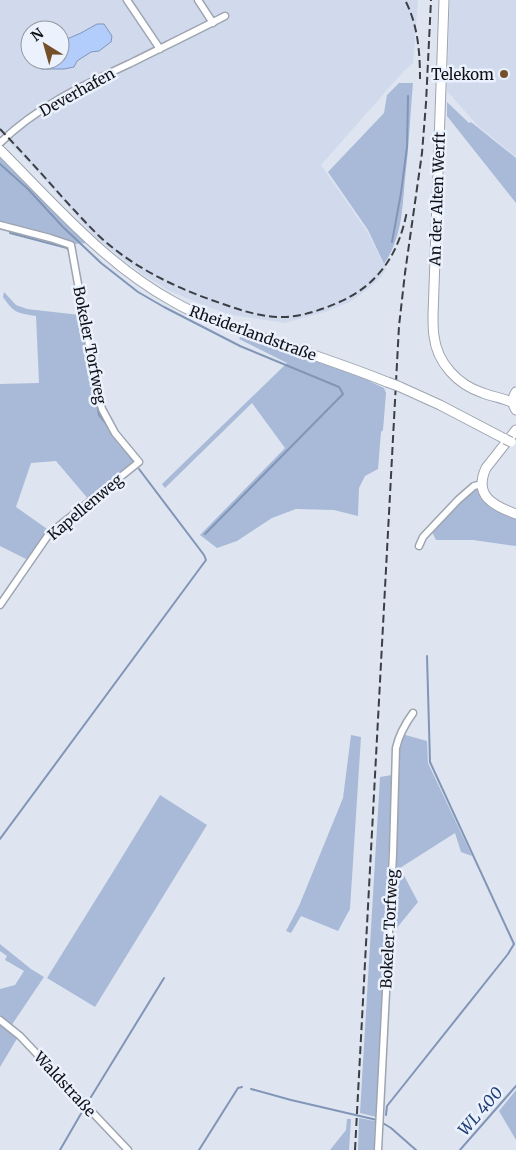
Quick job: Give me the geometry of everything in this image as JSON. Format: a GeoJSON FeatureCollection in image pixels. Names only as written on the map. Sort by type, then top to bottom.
{"type":"FeatureCollection","features":[{"type":"Feature","properties":{"kind":"main road","name":"An der Alten Werft"},"geometry":{"type":"LineString","coordinates":[[444,0],[433,316],[434,337],[437,350],[445,366],[456,378],[468,386],[506,394],[515,400]]}},
{"type":"Feature","properties":{"kind":"main road","name":"Rheiderlandstraße"},"geometry":{"type":"LineString","coordinates":[[0,150],[78,228],[130,274],[174,302],[222,324],[398,386],[440,405],[511,442]]}},
{"type":"Feature","properties":{"kind":"main road"},"geometry":{"type":"LineString","coordinates":[[516,429],[486,468],[482,484],[489,500],[500,508],[516,514]]}},
{"type":"Feature","properties":{"kind":"street"},"geometry":{"type":"LineString","coordinates":[[127,0],[160,49]]}},
{"type":"Feature","properties":{"kind":"street"},"geometry":{"type":"LineString","coordinates":[[198,0],[213,23]]}},
{"type":"Feature","properties":{"kind":"street","name":"Deverhafen"},"geometry":{"type":"LineString","coordinates":[[0,143],[48,105],[225,16]]}},
{"type":"Feature","properties":{"kind":"street","name":"Bokeler Torfweg"},"geometry":{"type":"LineString","coordinates":[[0,225],[71,245],[102,410],[115,433],[139,462]]}},
{"type":"Feature","properties":{"kind":"street","name":"Kapellenweg"},"geometry":{"type":"LineString","coordinates":[[0,605],[49,534],[139,462]]}},
{"type":"Feature","properties":{"kind":"street"},"geometry":{"type":"LineString","coordinates":[[419,546],[423,537],[458,500],[474,486],[482,484]]}},
{"type":"Feature","properties":{"kind":"street","name":"Bokeler Torfweg"},"geometry":{"type":"LineString","coordinates":[[378,1150],[393,854],[396,748],[400,734],[413,713]]}},
{"type":"Feature","properties":{"kind":"street","name":"Waldstraße"},"geometry":{"type":"LineString","coordinates":[[0,1020],[20,1036],[128,1150]]}},
{"type":"Feature","properties":{"kind":"shaded area"},"geometry":{"type":"Polygon","coordinates":[[[0,0],[418,0],[413,63],[321,165],[367,231],[386,269],[381,277],[369,288],[350,302],[328,311],[285,323],[232,315],[203,305],[168,290],[141,273],[97,239],[0,133],[0,0]]]}},
{"type":"Feature","properties":{"kind":"shaded area"},"geometry":{"type":"Polygon","coordinates":[[[450,0],[516,0],[516,157],[478,126],[447,91],[450,0]]]}},
{"type":"Feature","properties":{"kind":"shaded area"},"geometry":{"type":"Polygon","coordinates":[[[97,24],[104,24],[112,36],[111,42],[99,51],[91,52],[77,61],[74,67],[70,68],[70,38],[97,24]]]}},
{"type":"Feature","properties":{"kind":"shaded area"},"geometry":{"type":"Polygon","coordinates":[[[399,83],[413,83],[408,155],[398,234],[384,264],[368,230],[328,172],[384,113],[387,95],[399,83]]]}},
{"type":"Feature","properties":{"kind":"shaded area"},"geometry":{"type":"Polygon","coordinates":[[[447,102],[469,123],[471,122],[516,158],[516,203],[447,116],[447,102]]]}},
{"type":"Feature","properties":{"kind":"shaded area"},"geometry":{"type":"Polygon","coordinates":[[[0,156],[88,243],[73,244],[0,223],[0,156]]]}},
{"type":"Feature","properties":{"kind":"shaded area"},"geometry":{"type":"Polygon","coordinates":[[[4,292],[16,305],[27,309],[80,315],[100,410],[137,463],[89,500],[56,461],[31,463],[16,507],[50,531],[28,560],[0,546],[0,384],[39,383],[36,316],[20,313],[13,309],[3,297],[4,292]]]}},
{"type":"Feature","properties":{"kind":"shaded area"},"geometry":{"type":"Polygon","coordinates":[[[242,334],[363,378],[384,388],[386,393],[378,469],[365,476],[359,488],[358,516],[334,510],[296,509],[272,518],[237,541],[217,548],[200,535],[285,448],[252,403],[165,488],[162,484],[287,363],[239,339],[242,334]]]}},
{"type":"Feature","properties":{"kind":"shaded area"},"geometry":{"type":"Polygon","coordinates":[[[476,488],[480,488],[516,517],[516,546],[473,540],[436,540],[432,532],[476,488]]]}},
{"type":"Feature","properties":{"kind":"shaded area"},"geometry":{"type":"Polygon","coordinates":[[[402,734],[427,741],[428,763],[472,856],[461,852],[455,833],[400,868],[418,902],[396,929],[392,930],[398,748],[402,734]]]}},
{"type":"Feature","properties":{"kind":"shaded area"},"geometry":{"type":"Polygon","coordinates":[[[351,735],[361,737],[350,909],[338,931],[301,916],[291,933],[286,931],[299,906],[343,798],[351,735]]]}},
{"type":"Feature","properties":{"kind":"shaded area"},"geometry":{"type":"Polygon","coordinates":[[[392,775],[376,1117],[360,1113],[380,777],[392,775]]]}},
{"type":"Feature","properties":{"kind":"shaded area"},"geometry":{"type":"Polygon","coordinates":[[[160,795],[207,825],[95,1007],[47,978],[160,795]]]}},
{"type":"Feature","properties":{"kind":"shaded area"},"geometry":{"type":"Polygon","coordinates":[[[0,944],[44,977],[11,1026],[0,1017],[0,989],[15,985],[24,971],[5,960],[7,956],[0,951],[0,944]]]}},
{"type":"Feature","properties":{"kind":"shaded area"},"geometry":{"type":"Polygon","coordinates":[[[0,1023],[18,1037],[0,1067],[0,1023]]]}},
{"type":"Feature","properties":{"kind":"shaded area"},"geometry":{"type":"Polygon","coordinates":[[[516,1090],[516,1140],[499,1111],[516,1090]]]}},
{"type":"Feature","properties":{"kind":"shaded area"},"geometry":{"type":"Polygon","coordinates":[[[359,1118],[375,1121],[374,1150],[358,1150],[359,1118]]]}},
{"type":"Feature","properties":{"kind":"shaded area"},"geometry":{"type":"Polygon","coordinates":[[[347,1119],[351,1119],[349,1150],[330,1150],[346,1130],[347,1119]]]}},
{"type":"Feature","properties":{"kind":"waterway"},"geometry":{"type":"LineString","coordinates":[[392,242],[407,147],[408,96]]}},
{"type":"Feature","properties":{"kind":"waterway"},"geometry":{"type":"LineString","coordinates":[[0,164],[28,189],[63,227],[101,263],[138,292],[240,346],[339,387],[343,394],[205,534]]}},
{"type":"Feature","properties":{"kind":"waterway"},"geometry":{"type":"LineString","coordinates":[[10,233],[67,248],[69,251]]}},
{"type":"Feature","properties":{"kind":"waterway"},"geometry":{"type":"LineString","coordinates":[[97,403],[99,415],[110,429]]}},
{"type":"Feature","properties":{"kind":"waterway"},"geometry":{"type":"LineString","coordinates":[[126,451],[134,462]]}},
{"type":"Feature","properties":{"kind":"waterway"},"geometry":{"type":"LineString","coordinates":[[0,839],[206,560],[139,469]]}},
{"type":"Feature","properties":{"kind":"waterway"},"geometry":{"type":"LineString","coordinates":[[386,1115],[387,1106],[514,944],[430,762],[427,656]]}},
{"type":"Feature","properties":{"kind":"waterway"},"geometry":{"type":"LineString","coordinates":[[91,1097],[164,978]]}},
{"type":"Feature","properties":{"kind":"waterway","name":"WL 400"},"geometry":{"type":"LineString","coordinates":[[460,1150],[516,1086]]}},
{"type":"Feature","properties":{"kind":"waterway"},"geometry":{"type":"LineString","coordinates":[[199,1150],[238,1088],[242,1087]]}},
{"type":"Feature","properties":{"kind":"waterway"},"geometry":{"type":"LineString","coordinates":[[251,1089],[377,1120]]}},
{"type":"Feature","properties":{"kind":"waterway"},"geometry":{"type":"LineString","coordinates":[[60,1150],[82,1112]]}},
{"type":"Feature","properties":{"kind":"waterway","name":"WL 400"},"geometry":{"type":"LineString","coordinates":[[381,1122],[391,1128],[416,1150]]}},
{"type":"Feature","properties":{"kind":"railway"},"geometry":{"type":"LineString","coordinates":[[355,1150],[399,326],[422,153],[431,0]]}},
{"type":"Feature","properties":{"kind":"railway"},"geometry":{"type":"LineString","coordinates":[[406,2],[418,40],[420,79]]}},
{"type":"Feature","properties":{"kind":"railway"},"geometry":{"type":"LineString","coordinates":[[0,129],[72,208],[126,258],[189,292],[262,315],[286,317],[312,312],[337,303],[364,288],[375,278],[392,255],[407,211]]}},
{"type":"Feature","properties":{"kind":"place","name":"Telekom"},"geometry":{"type":"Point","coordinates":[504,74]}}]}
